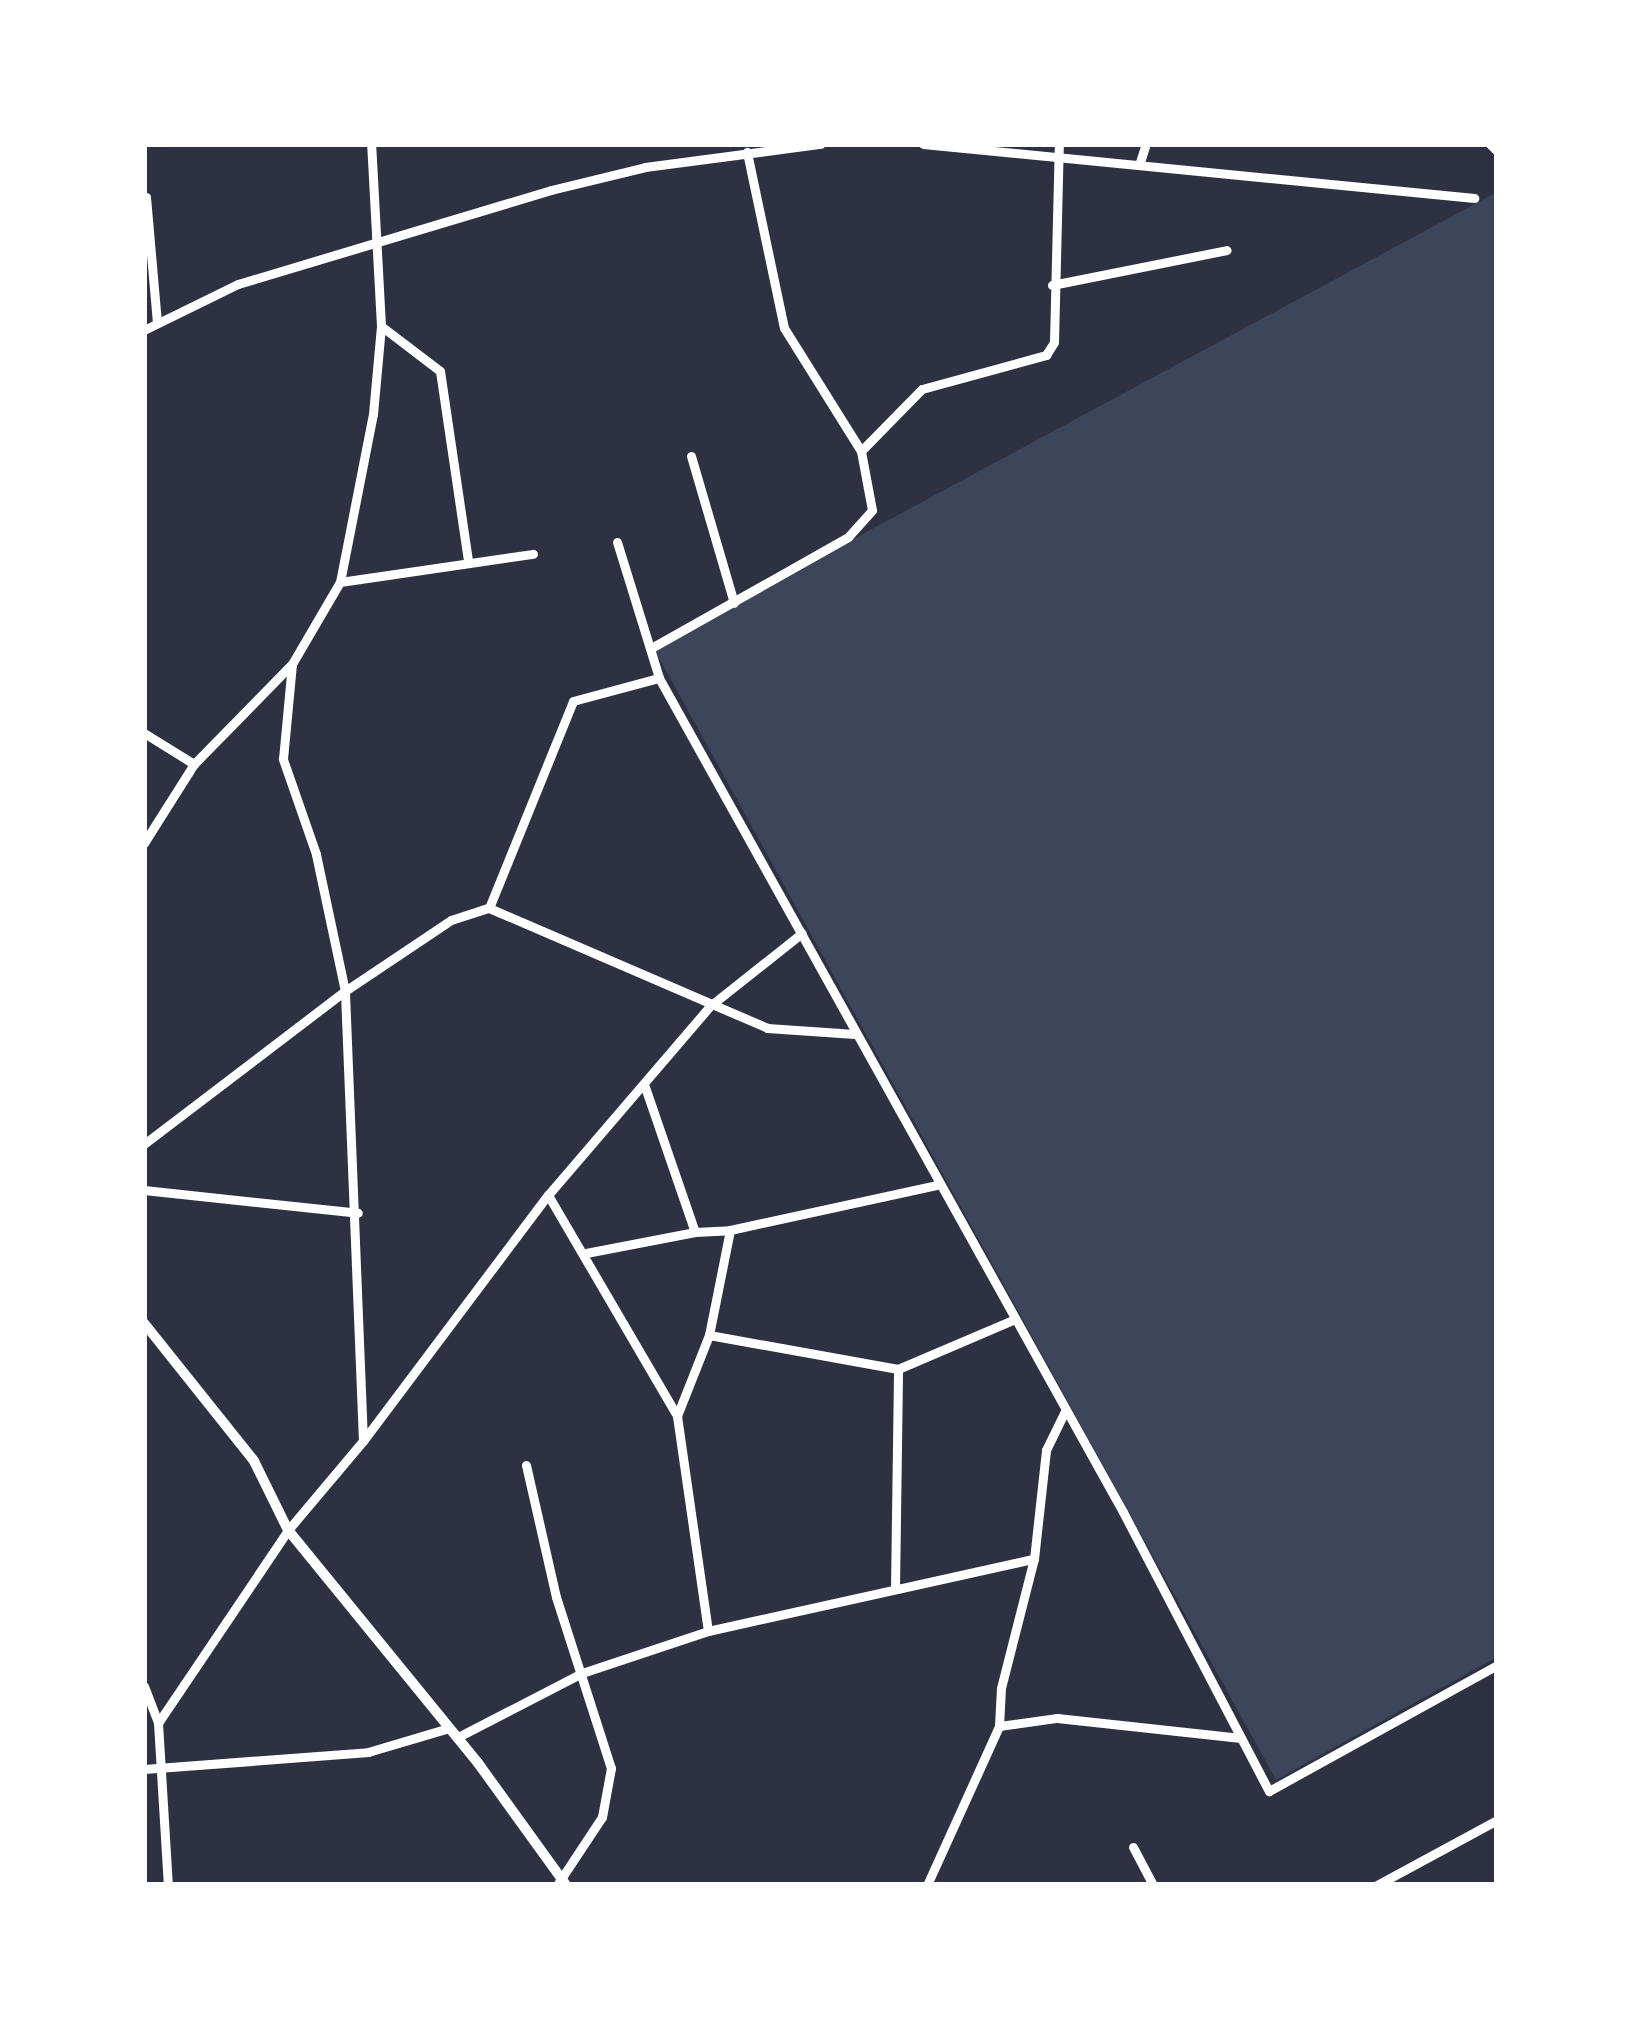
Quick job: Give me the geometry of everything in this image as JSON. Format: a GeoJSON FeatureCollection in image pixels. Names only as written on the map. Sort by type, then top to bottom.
{"type":"FeatureCollection","features":[{"type":"Feature","properties":{"kind":"street"},"geometry":{"type":"LineString","coordinates":[[144,843],[194,764],[292,664],[340,581],[373,414],[381,326],[371,144]]}},
{"type":"Feature","properties":{"kind":"street"},"geometry":{"type":"LineString","coordinates":[[144,330],[238,284],[626,171],[820,144]]}},
{"type":"Feature","properties":{"kind":"street"},"geometry":{"type":"LineString","coordinates":[[923,144],[1059,148],[1140,162],[1474,198]]}},
{"type":"Feature","properties":{"kind":"street"},"geometry":{"type":"LineString","coordinates":[[1140,162],[1146,144]]}},
{"type":"Feature","properties":{"kind":"street"},"geometry":{"type":"LineString","coordinates":[[1490,144],[1497,151]]}},
{"type":"Feature","properties":{"kind":"street"},"geometry":{"type":"LineString","coordinates":[[862,451],[922,389],[1046,355],[1054,342],[1059,148]]}},
{"type":"Feature","properties":{"kind":"street"},"geometry":{"type":"LineString","coordinates":[[653,647],[864,526],[872,510],[862,451],[784,328],[747,152]]}},
{"type":"Feature","properties":{"kind":"street"},"geometry":{"type":"LineString","coordinates":[[146,197],[157,322]]}},
{"type":"Feature","properties":{"kind":"street"},"geometry":{"type":"LineString","coordinates":[[1052,285],[1227,250]]}},
{"type":"Feature","properties":{"kind":"street"},"geometry":{"type":"LineString","coordinates":[[381,326],[440,371],[468,561]]}},
{"type":"Feature","properties":{"kind":"street"},"geometry":{"type":"LineString","coordinates":[[692,456],[734,603]]}},
{"type":"Feature","properties":{"kind":"street"},"geometry":{"type":"LineString","coordinates":[[617,542],[659,678],[936,1185],[1015,1319],[1269,1791],[1497,1665]]}},
{"type":"Feature","properties":{"kind":"street"},"geometry":{"type":"LineString","coordinates":[[340,581],[533,554]]}},
{"type":"Feature","properties":{"kind":"street"},"geometry":{"type":"LineString","coordinates":[[292,664],[283,759],[316,854],[344,991],[358,1213],[363,1442]]}},
{"type":"Feature","properties":{"kind":"street"},"geometry":{"type":"LineString","coordinates":[[489,908],[573,701],[659,678]]}},
{"type":"Feature","properties":{"kind":"street"},"geometry":{"type":"LineString","coordinates":[[144,734],[194,764]]}},
{"type":"Feature","properties":{"kind":"street"},"geometry":{"type":"LineString","coordinates":[[144,1144],[344,991],[452,920],[489,908],[710,1006],[785,1033],[855,1034]]}},
{"type":"Feature","properties":{"kind":"street"},"geometry":{"type":"LineString","coordinates":[[158,1723],[288,1530],[363,1442],[548,1196],[710,1006],[802,933]]}},
{"type":"Feature","properties":{"kind":"street"},"geometry":{"type":"LineString","coordinates":[[645,1087],[695,1232]]}},
{"type":"Feature","properties":{"kind":"street"},"geometry":{"type":"LineString","coordinates":[[586,1252],[730,1230],[936,1185]]}},
{"type":"Feature","properties":{"kind":"street"},"geometry":{"type":"LineString","coordinates":[[144,1190],[358,1213]]}},
{"type":"Feature","properties":{"kind":"street"},"geometry":{"type":"LineString","coordinates":[[548,1196],[586,1252],[677,1416],[708,1631]]}},
{"type":"Feature","properties":{"kind":"street"},"geometry":{"type":"LineString","coordinates":[[677,1416],[709,1335],[730,1230]]}},
{"type":"Feature","properties":{"kind":"street"},"geometry":{"type":"LineString","coordinates":[[709,1335],[898,1370],[1015,1319]]}},
{"type":"Feature","properties":{"kind":"street"},"geometry":{"type":"LineString","coordinates":[[144,1323],[254,1461],[288,1530],[454,1733],[561,1883],[602,1816],[611,1768],[526,1466]]}},
{"type":"Feature","properties":{"kind":"street"},"geometry":{"type":"LineString","coordinates":[[895,1589],[898,1370]]}},
{"type":"Feature","properties":{"kind":"street"},"geometry":{"type":"LineString","coordinates":[[927,1885],[999,1726],[1000,1688],[1034,1559],[1046,1450],[1065,1411]]}},
{"type":"Feature","properties":{"kind":"street"},"geometry":{"type":"LineString","coordinates":[[144,1769],[160,1764],[347,1755],[454,1733],[582,1672],[708,1631],[1034,1559]]}},
{"type":"Feature","properties":{"kind":"street"},"geometry":{"type":"LineString","coordinates":[[144,1686],[158,1723],[168,1885]]}},
{"type":"Feature","properties":{"kind":"street"},"geometry":{"type":"LineString","coordinates":[[999,1726],[1057,1718],[1241,1738]]}},
{"type":"Feature","properties":{"kind":"street"},"geometry":{"type":"LineString","coordinates":[[1376,1885],[1497,1820]]}},
{"type":"Feature","properties":{"kind":"street"},"geometry":{"type":"LineString","coordinates":[[1133,1847],[1153,1885]]}},
{"type":"Feature","properties":{"kind":"shaded area"},"geometry":{"type":"Polygon","coordinates":[[[1497,192],[1497,1657],[1276,1780],[653,647],[1497,192]]]}}]}
